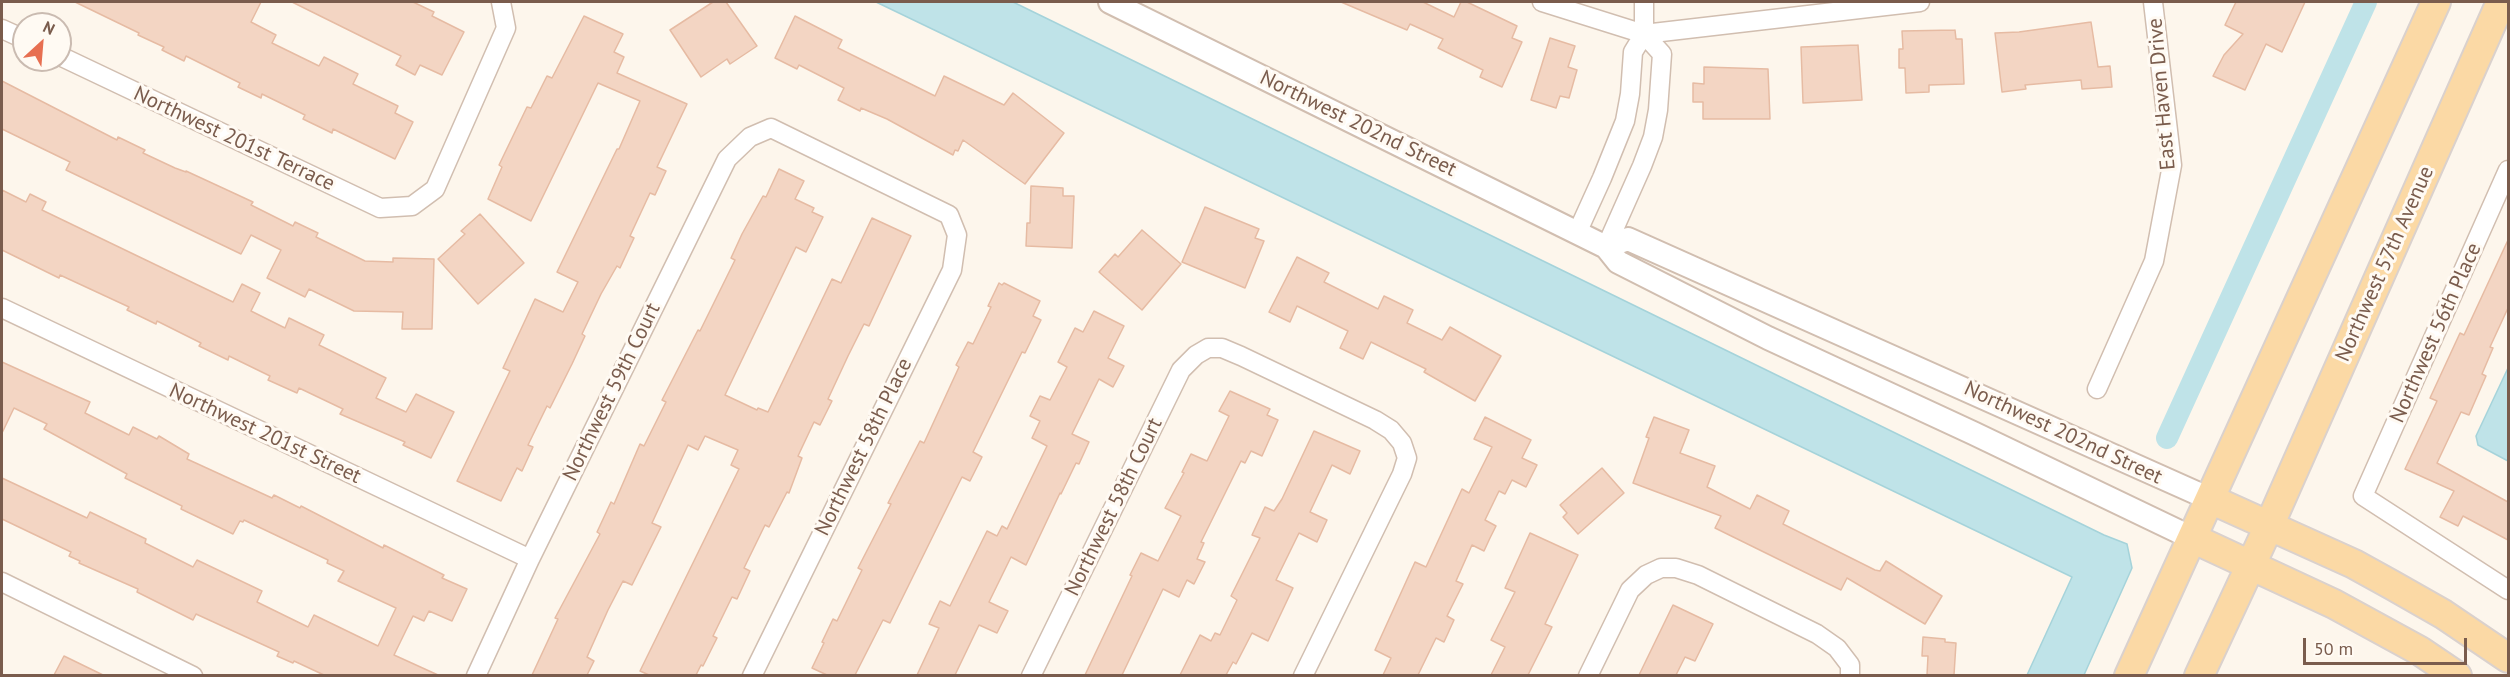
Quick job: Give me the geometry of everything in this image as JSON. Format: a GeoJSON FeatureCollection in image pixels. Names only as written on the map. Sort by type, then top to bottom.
{"type":"FeatureCollection","features":[{"type":"Feature","properties":{"kind":"main road"},"geometry":{"type":"LineString","coordinates":[[2129,675],[2436,2]]}},
{"type":"Feature","properties":{"kind":"main road","name":"Northwest 57th Avenue"},"geometry":{"type":"LineString","coordinates":[[2199,675],[2269,526],[2501,2]]}},
{"type":"Feature","properties":{"kind":"main road","name":"Northwest 202nd Street"},"geometry":{"type":"LineString","coordinates":[[2210,499],[2354,564],[2443,614],[2508,658]]}},
{"type":"Feature","properties":{"kind":"main road","name":"Northwest 202nd Street"},"geometry":{"type":"LineString","coordinates":[[2192,538],[2371,623],[2457,675]]}},
{"type":"Feature","properties":{"kind":"street","name":"Northwest 201st Terrace"},"geometry":{"type":"LineString","coordinates":[[72,62],[380,208],[412,206],[435,189],[506,28],[501,2]]}},
{"type":"Feature","properties":{"kind":"street","name":"Northwest 202nd Street"},"geometry":{"type":"LineString","coordinates":[[1110,2],[1606,247],[1618,262],[1768,338],[1973,432],[2192,538]]}},
{"type":"Feature","properties":{"kind":"street"},"geometry":{"type":"LineString","coordinates":[[1542,2],[1644,34],[1861,4],[1920,2]]}},
{"type":"Feature","properties":{"kind":"street"},"geometry":{"type":"LineString","coordinates":[[1576,233],[1617,142],[1624,121],[1630,94],[1633,52],[1644,34],[1644,2]]}},
{"type":"Feature","properties":{"kind":"street","name":"East Haven Drive"},"geometry":{"type":"LineString","coordinates":[[2097,388],[2154,261],[2172,165],[2153,2]]}},
{"type":"Feature","properties":{"kind":"street"},"geometry":{"type":"LineString","coordinates":[[1606,247],[1653,137],[1662,54],[1644,34]]}},
{"type":"Feature","properties":{"kind":"street"},"geometry":{"type":"LineString","coordinates":[[1630,94],[1659,97]]}},
{"type":"Feature","properties":{"kind":"street","name":"Northwest 58th Place"},"geometry":{"type":"LineString","coordinates":[[752,675],[952,270],[957,235],[949,215],[771,128]]}},
{"type":"Feature","properties":{"kind":"street","name":"Northwest 59th Court"},"geometry":{"type":"LineString","coordinates":[[476,675],[727,159],[750,137],[771,128]]}},
{"type":"Feature","properties":{"kind":"street"},"geometry":{"type":"LineString","coordinates":[[1617,142],[1646,155]]}},
{"type":"Feature","properties":{"kind":"street","name":"Northwest 56th Place"},"geometry":{"type":"LineString","coordinates":[[2508,170],[2363,496],[2508,590]]}},
{"type":"Feature","properties":{"kind":"street","name":"Northwest 202nd Street"},"geometry":{"type":"LineString","coordinates":[[1606,247],[1628,238],[2210,499]]}},
{"type":"Feature","properties":{"kind":"street","name":"Northwest 201st Street"},"geometry":{"type":"LineString","coordinates":[[2,308],[530,560]]}},
{"type":"Feature","properties":{"kind":"street","name":"Northwest 58th Court"},"geometry":{"type":"LineString","coordinates":[[1031,675],[1181,370],[1196,355],[1208,348],[1222,348],[1391,429],[1402,443],[1407,458],[1402,474],[1303,675]]}},
{"type":"Feature","properties":{"kind":"street"},"geometry":{"type":"LineString","coordinates":[[1588,675],[1630,590],[1646,575],[1660,568],[1676,568],[1698,575],[1817,634],[1838,648],[1850,670]]}},
{"type":"Feature","properties":{"kind":"street"},"geometry":{"type":"LineString","coordinates":[[2,582],[162,669],[193,675]]}},
{"type":"Feature","properties":{"kind":"water"},"geometry":{"type":"Polygon","coordinates":[[[876,2],[1013,2],[2104,535],[2127,544],[2132,568],[2084,675],[2027,675],[2072,577],[876,2]]]}},
{"type":"Feature","properties":{"kind":"water"},"geometry":{"type":"Polygon","coordinates":[[[2508,368],[2508,461],[2478,445],[2476,436],[2508,368]]]}},
{"type":"Feature","properties":{"kind":"building"},"geometry":{"type":"Polygon","coordinates":[[[75,2],[261,2],[251,22],[276,35],[272,43],[319,66],[324,57],[358,74],[353,84],[398,106],[395,113],[413,122],[395,159],[333,129],[332,133],[303,119],[305,115],[262,94],[261,98],[238,87],[240,83],[186,56],[184,61],[162,50],[164,47],[138,35],[139,33],[75,2]]]}},
{"type":"Feature","properties":{"kind":"building"},"geometry":{"type":"Polygon","coordinates":[[[292,2],[413,2],[434,12],[432,16],[464,32],[442,75],[420,65],[415,75],[396,65],[401,56],[292,2]]]}},
{"type":"Feature","properties":{"kind":"building"},"geometry":{"type":"Polygon","coordinates":[[[713,2],[726,2],[757,46],[730,64],[727,59],[701,77],[670,30],[713,2]]]}},
{"type":"Feature","properties":{"kind":"building"},"geometry":{"type":"Polygon","coordinates":[[[1341,2],[1423,2],[1454,17],[1461,2],[1467,2],[1517,26],[1512,38],[1522,42],[1502,87],[1480,77],[1483,70],[1438,48],[1443,39],[1410,24],[1407,30],[1341,2]]]}},
{"type":"Feature","properties":{"kind":"building"},"geometry":{"type":"Polygon","coordinates":[[[2236,2],[2305,2],[2282,52],[2266,44],[2245,90],[2213,76],[2224,55],[2243,34],[2225,25],[2236,2]]]}},
{"type":"Feature","properties":{"kind":"building"},"geometry":{"type":"Polygon","coordinates":[[[584,16],[623,34],[614,52],[624,57],[617,73],[687,104],[657,167],[666,171],[655,195],[650,193],[630,236],[634,238],[620,268],[617,266],[601,294],[582,334],[585,336],[572,364],[550,408],[547,406],[528,445],[533,447],[522,471],[517,468],[501,501],[457,481],[510,371],[503,368],[535,299],[563,312],[578,282],[557,272],[619,149],[640,101],[598,83],[531,221],[488,199],[502,167],[499,165],[527,107],[531,108],[547,76],[552,78],[584,16]]]}},
{"type":"Feature","properties":{"kind":"building"},"geometry":{"type":"Polygon","coordinates":[[[795,16],[842,40],[838,48],[935,96],[944,76],[1004,105],[1013,93],[1064,133],[1025,184],[963,140],[958,151],[955,150],[953,155],[887,119],[861,108],[860,111],[838,100],[844,88],[799,65],[797,69],[775,58],[795,16]]]}},
{"type":"Feature","properties":{"kind":"building"},"geometry":{"type":"Polygon","coordinates":[[[2091,22],[2098,67],[2110,66],[2112,87],[2082,89],[2081,80],[2025,85],[2026,89],[2002,92],[1995,33],[2091,22]]]}},
{"type":"Feature","properties":{"kind":"building"},"geometry":{"type":"Polygon","coordinates":[[[1955,30],[1956,39],[1962,39],[1964,84],[1929,85],[1929,92],[1906,93],[1905,68],[1899,68],[1899,49],[1903,49],[1902,31],[1955,30]]]}},
{"type":"Feature","properties":{"kind":"building"},"geometry":{"type":"Polygon","coordinates":[[[1550,38],[1575,46],[1568,67],[1577,70],[1569,98],[1560,96],[1556,108],[1531,100],[1550,38]]]}},
{"type":"Feature","properties":{"kind":"building"},"geometry":{"type":"Polygon","coordinates":[[[1858,45],[1862,100],[1803,103],[1801,47],[1858,45]]]}},
{"type":"Feature","properties":{"kind":"building"},"geometry":{"type":"Polygon","coordinates":[[[1704,67],[1768,69],[1770,119],[1703,119],[1703,102],[1693,102],[1693,83],[1704,84],[1704,67]]]}},
{"type":"Feature","properties":{"kind":"building"},"geometry":{"type":"Polygon","coordinates":[[[2,81],[117,140],[118,137],[145,150],[143,153],[253,202],[251,205],[293,226],[295,222],[318,233],[316,237],[365,261],[393,262],[393,258],[434,259],[432,329],[402,329],[403,312],[354,311],[309,289],[305,297],[267,278],[281,250],[251,235],[241,254],[66,170],[70,162],[2,129],[2,81]]]}},
{"type":"Feature","properties":{"kind":"building"},"geometry":{"type":"Polygon","coordinates":[[[779,169],[804,181],[795,199],[814,208],[812,212],[823,217],[806,252],[796,247],[725,395],[757,410],[758,408],[768,412],[832,279],[841,283],[872,218],[911,236],[869,326],[864,324],[848,356],[828,399],[832,401],[820,425],[814,422],[798,456],[802,458],[789,493],[787,492],[769,527],[765,525],[744,568],[750,571],[737,599],[732,597],[713,636],[717,638],[696,675],[649,675],[640,671],[739,469],[731,465],[738,450],[705,436],[698,450],[688,445],[652,523],[661,527],[632,585],[623,581],[608,610],[587,657],[594,661],[587,675],[532,675],[558,619],[555,618],[600,534],[597,532],[611,502],[614,504],[640,444],[644,446],[666,402],[662,400],[735,260],[731,258],[742,234],[763,196],[766,197],[779,169]]]}},
{"type":"Feature","properties":{"kind":"building"},"geometry":{"type":"Polygon","coordinates":[[[1031,186],[1063,188],[1063,196],[1074,196],[1072,248],[1026,246],[1027,223],[1030,223],[1031,186]]]}},
{"type":"Feature","properties":{"kind":"building"},"geometry":{"type":"Polygon","coordinates":[[[2,190],[26,202],[30,194],[46,202],[42,210],[233,302],[242,284],[260,293],[251,311],[285,328],[289,318],[324,335],[319,345],[386,378],[376,398],[406,412],[416,394],[454,412],[431,458],[403,445],[405,442],[340,414],[343,409],[299,388],[297,393],[268,380],[270,376],[229,356],[228,360],[199,346],[201,343],[157,321],[156,324],[127,310],[129,307],[60,275],[59,278],[2,250],[2,190]]]}},
{"type":"Feature","properties":{"kind":"building"},"geometry":{"type":"Polygon","coordinates":[[[1205,207],[1259,229],[1255,238],[1264,241],[1245,288],[1182,262],[1205,207]]]}},
{"type":"Feature","properties":{"kind":"building"},"geometry":{"type":"Polygon","coordinates":[[[480,214],[524,263],[478,304],[438,259],[465,234],[461,231],[480,214]]]}},
{"type":"Feature","properties":{"kind":"building"},"geometry":{"type":"Polygon","coordinates":[[[1142,230],[1181,264],[1142,310],[1099,272],[1115,254],[1118,257],[1142,230]]]}},
{"type":"Feature","properties":{"kind":"building"},"geometry":{"type":"Polygon","coordinates":[[[2508,240],[2508,308],[2490,347],[2493,348],[2482,374],[2486,376],[2469,415],[2461,412],[2437,463],[2508,502],[2508,540],[2463,516],[2458,526],[2440,517],[2454,491],[2405,469],[2437,401],[2430,398],[2460,333],[2464,335],[2508,240]]]}},
{"type":"Feature","properties":{"kind":"building"},"geometry":{"type":"Polygon","coordinates":[[[1297,257],[1329,273],[1324,282],[1378,309],[1384,296],[1413,310],[1407,323],[1442,340],[1450,327],[1501,356],[1475,401],[1424,372],[1426,369],[1371,342],[1363,359],[1340,348],[1348,331],[1297,306],[1290,322],[1269,312],[1297,257]]]}},
{"type":"Feature","properties":{"kind":"building"},"geometry":{"type":"Polygon","coordinates":[[[999,283],[1002,285],[1004,283],[1040,301],[1033,316],[1041,320],[1025,353],[1022,352],[973,452],[982,457],[970,481],[962,477],[890,623],[883,620],[855,675],[827,675],[812,668],[824,643],[822,642],[833,619],[837,621],[862,570],[858,568],[891,504],[888,503],[920,441],[924,443],[959,367],[956,365],[968,342],[973,344],[991,307],[988,306],[999,283]]]}},
{"type":"Feature","properties":{"kind":"building"},"geometry":{"type":"Polygon","coordinates":[[[1094,311],[1124,326],[1108,358],[1124,366],[1113,387],[1099,379],[1072,434],[1089,442],[1079,464],[1076,463],[1060,493],[1026,565],[1011,557],[989,602],[1008,611],[997,633],[979,625],[955,675],[917,675],[939,628],[929,624],[940,601],[950,606],[987,531],[997,536],[1002,526],[1007,529],[1047,446],[1032,438],[1040,421],[1030,416],[1040,396],[1050,400],[1067,367],[1058,362],[1075,328],[1083,332],[1094,311]]]}},
{"type":"Feature","properties":{"kind":"building"},"geometry":{"type":"Polygon","coordinates":[[[2,362],[90,402],[85,413],[129,435],[133,427],[157,439],[159,436],[189,454],[187,459],[272,498],[274,495],[300,508],[301,506],[383,548],[384,545],[444,575],[442,578],[467,589],[452,621],[429,611],[424,621],[413,616],[394,655],[438,675],[324,675],[277,656],[279,652],[196,614],[193,620],[137,592],[138,589],[79,563],[80,561],[69,556],[71,552],[2,519],[2,478],[87,518],[90,512],[146,539],[145,543],[193,567],[197,560],[262,591],[257,602],[308,627],[314,615],[378,646],[396,608],[338,581],[344,571],[327,563],[328,560],[244,520],[240,521],[233,534],[181,509],[182,506],[125,478],[127,474],[44,429],[47,424],[14,408],[2,433],[2,362]]]}},
{"type":"Feature","properties":{"kind":"building"},"geometry":{"type":"Polygon","coordinates":[[[1230,391],[1270,409],[1267,415],[1278,420],[1262,456],[1251,451],[1245,463],[1241,461],[1201,542],[1204,543],[1197,559],[1205,562],[1194,584],[1187,580],[1179,597],[1163,589],[1122,675],[1085,675],[1141,553],[1158,561],[1181,516],[1165,508],[1184,473],[1182,472],[1191,454],[1207,461],[1229,416],[1219,411],[1230,391]]]}},
{"type":"Feature","properties":{"kind":"building"},"geometry":{"type":"Polygon","coordinates":[[[1485,417],[1531,440],[1522,458],[1537,465],[1526,487],[1512,480],[1505,494],[1499,491],[1485,520],[1496,526],[1484,551],[1472,545],[1456,581],[1463,584],[1447,616],[1454,620],[1444,642],[1436,638],[1418,675],[1383,675],[1391,658],[1375,650],[1415,562],[1426,567],[1462,489],[1469,493],[1492,447],[1474,439],[1485,417]]]}},
{"type":"Feature","properties":{"kind":"building"},"geometry":{"type":"Polygon","coordinates":[[[1654,417],[1689,430],[1680,453],[1715,466],[1707,487],[1750,509],[1757,495],[1789,511],[1783,524],[1875,570],[1880,571],[1886,561],[1942,596],[1925,624],[1847,578],[1841,590],[1715,528],[1721,516],[1633,483],[1654,417]]]}},
{"type":"Feature","properties":{"kind":"building"},"geometry":{"type":"Polygon","coordinates":[[[1314,431],[1360,451],[1350,474],[1332,465],[1310,512],[1327,520],[1317,542],[1299,533],[1276,580],[1293,588],[1268,641],[1252,633],[1236,664],[1233,662],[1226,675],[1180,675],[1200,635],[1211,641],[1215,633],[1220,635],[1237,600],[1231,596],[1260,538],[1252,535],[1265,507],[1274,511],[1282,499],[1314,431]]]}},
{"type":"Feature","properties":{"kind":"building"},"geometry":{"type":"Polygon","coordinates":[[[1602,468],[1624,493],[1578,534],[1563,517],[1567,513],[1560,505],[1602,468]]]}},
{"type":"Feature","properties":{"kind":"building"},"geometry":{"type":"Polygon","coordinates":[[[1530,533],[1578,555],[1545,624],[1552,627],[1528,675],[1491,675],[1505,647],[1491,640],[1515,592],[1505,588],[1530,533]]]}},
{"type":"Feature","properties":{"kind":"building"},"geometry":{"type":"Polygon","coordinates":[[[1673,605],[1713,624],[1695,661],[1685,657],[1676,675],[1639,675],[1673,605]]]}},
{"type":"Feature","properties":{"kind":"building"},"geometry":{"type":"Polygon","coordinates":[[[1923,637],[1945,639],[1945,642],[1956,643],[1954,675],[1927,675],[1928,656],[1922,656],[1923,637]]]}},
{"type":"Feature","properties":{"kind":"building"},"geometry":{"type":"Polygon","coordinates":[[[64,656],[103,675],[54,675],[64,656]]]}},
{"type":"Feature","properties":{"kind":"waterway"},"geometry":{"type":"LineString","coordinates":[[2167,438],[2366,2]]}}]}
